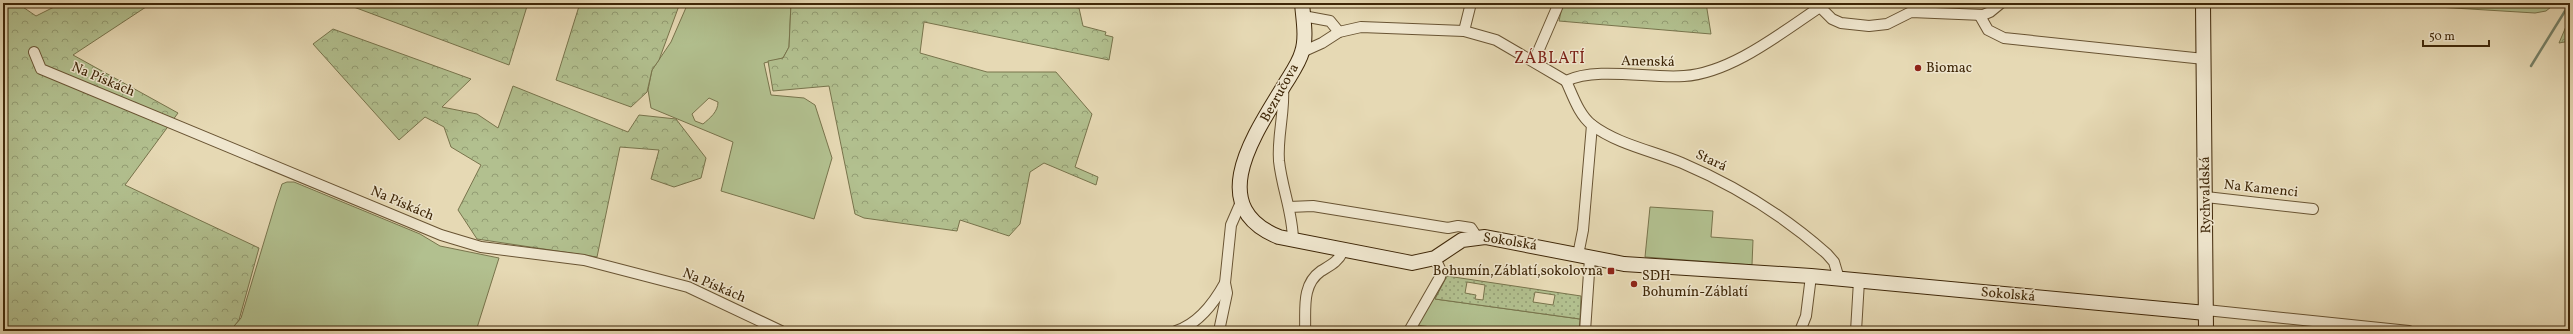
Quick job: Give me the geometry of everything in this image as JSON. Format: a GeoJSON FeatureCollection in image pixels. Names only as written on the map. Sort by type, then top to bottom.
{"type":"FeatureCollection","features":[{"type":"Feature","properties":{"kind":"main road","name":"Rychvaldská"},"geometry":{"type":"LineString","coordinates":[[2203,3],[2206,197],[2206,331]]}},
{"type":"Feature","properties":{"kind":"main road","name":"Bezručova"},"geometry":{"type":"LineString","coordinates":[[1239,180],[1246,157],[1302,52],[1302,10]]}},
{"type":"Feature","properties":{"kind":"main road","name":"Sokolská"},"geometry":{"type":"LineString","coordinates":[[1239,180],[1241,202],[1249,216],[1259,226],[1272,234],[1293,241],[1404,262],[1422,262],[1435,258],[1462,240],[1477,237],[1624,264],[1811,276],[2206,312]]}},
{"type":"Feature","properties":{"kind":"street"},"geometry":{"type":"LineString","coordinates":[[1464,31],[1471,3]]}},
{"type":"Feature","properties":{"kind":"street"},"geometry":{"type":"LineString","coordinates":[[1534,60],[1553,22],[1559,3]]}},
{"type":"Feature","properties":{"kind":"street"},"geometry":{"type":"LineString","coordinates":[[1823,5],[1832,19],[1857,26],[1887,24],[1911,12],[1980,16],[1990,12],[2001,3]]}},
{"type":"Feature","properties":{"kind":"street","name":"Anenská"},"geometry":{"type":"LineString","coordinates":[[1566,81],[1583,76],[1684,76],[1711,70],[1728,64],[1760,46],[1823,5]]}},
{"type":"Feature","properties":{"kind":"street"},"geometry":{"type":"LineString","coordinates":[[1302,10],[1330,21],[1340,32]]}},
{"type":"Feature","properties":{"kind":"street"},"geometry":{"type":"LineString","coordinates":[[1980,16],[1988,30],[2004,38],[2204,59]]}},
{"type":"Feature","properties":{"kind":"street"},"geometry":{"type":"LineString","coordinates":[[1302,52],[1322,44],[1340,32],[1374,27],[1464,31],[1489,37],[1534,60],[1566,81]]}},
{"type":"Feature","properties":{"kind":"street","name":"Na Pískách"},"geometry":{"type":"LineString","coordinates":[[34,52],[41,69],[441,235],[481,247],[584,260],[688,287],[781,331]]}},
{"type":"Feature","properties":{"kind":"street","name":"Stará"},"geometry":{"type":"LineString","coordinates":[[1566,81],[1580,109],[1592,125],[1614,136],[1682,163],[1761,202],[1785,219],[1827,254],[1834,262],[1839,279]]}},
{"type":"Feature","properties":{"kind":"street"},"geometry":{"type":"LineString","coordinates":[[1283,87],[1284,102],[1279,160],[1289,207],[1293,241]]}},
{"type":"Feature","properties":{"kind":"street"},"geometry":{"type":"LineString","coordinates":[[1585,331],[1584,257],[1592,125]]}},
{"type":"Feature","properties":{"kind":"street","name":"Na Kamenci"},"geometry":{"type":"LineString","coordinates":[[2206,197],[2313,209]]}},
{"type":"Feature","properties":{"kind":"street"},"geometry":{"type":"LineString","coordinates":[[1219,331],[1227,293],[1225,283],[1231,225],[1241,202]]}},
{"type":"Feature","properties":{"kind":"street"},"geometry":{"type":"LineString","coordinates":[[1289,207],[1313,206],[1448,228],[1458,226],[1471,228],[1477,237]]}},
{"type":"Feature","properties":{"kind":"street"},"geometry":{"type":"LineString","coordinates":[[1305,331],[1306,295],[1310,282],[1319,273],[1338,260],[1343,251]]}},
{"type":"Feature","properties":{"kind":"street"},"geometry":{"type":"LineString","coordinates":[[1409,331],[1440,277],[1441,271],[1435,258]]}},
{"type":"Feature","properties":{"kind":"street"},"geometry":{"type":"LineString","coordinates":[[1800,331],[1806,316],[1811,276]]}},
{"type":"Feature","properties":{"kind":"street"},"geometry":{"type":"LineString","coordinates":[[1856,331],[1860,281]]}},
{"type":"Feature","properties":{"kind":"street"},"geometry":{"type":"LineString","coordinates":[[1176,331],[1185,328],[1202,314],[1215,301],[1225,283]]}},
{"type":"Feature","properties":{"kind":"street","name":"Sokolská"},"geometry":{"type":"LineString","coordinates":[[2206,312],[2409,331]]}},
{"type":"Feature","properties":{"kind":"green space"},"geometry":{"type":"Polygon","coordinates":[[[3,3],[17,3],[36,16],[62,3],[152,3],[73,55],[178,113],[125,185],[259,248],[239,320],[230,331],[3,331],[3,3]]]}},
{"type":"Feature","properties":{"kind":"green space"},"geometry":{"type":"Polygon","coordinates":[[[343,3],[528,3],[509,65],[343,3]]]}},
{"type":"Feature","properties":{"kind":"green space"},"geometry":{"type":"Polygon","coordinates":[[[580,3],[680,3],[659,60],[652,70],[647,92],[631,107],[556,80],[580,3]]]}},
{"type":"Feature","properties":{"kind":"green space"},"geometry":{"type":"Polygon","coordinates":[[[688,3],[791,3],[789,47],[783,58],[764,63],[771,95],[804,98],[815,105],[832,158],[814,219],[721,191],[733,142],[651,108],[648,90],[652,70],[671,42],[688,3]],[[709,98],[692,114],[695,121],[703,124],[715,112],[718,102],[709,98]]]}},
{"type":"Feature","properties":{"kind":"green space"},"geometry":{"type":"Polygon","coordinates":[[[791,3],[970,3],[981,5],[981,3],[1046,3],[1079,8],[1083,26],[1106,32],[1105,35],[1113,37],[1109,60],[924,22],[920,53],[987,72],[1056,72],[1092,114],[1075,167],[1098,177],[1096,185],[1044,163],[1030,172],[1020,224],[1009,236],[960,220],[957,231],[864,218],[855,214],[829,86],[773,91],[768,61],[783,58],[789,47],[791,3]]]}},
{"type":"Feature","properties":{"kind":"green space"},"geometry":{"type":"Polygon","coordinates":[[[1563,3],[1706,3],[1711,34],[1559,21],[1563,3]]]}},
{"type":"Feature","properties":{"kind":"green space"},"geometry":{"type":"Polygon","coordinates":[[[2420,3],[2556,3],[2546,11],[2535,13],[2421,6],[2420,3]]]}},
{"type":"Feature","properties":{"kind":"green space"},"geometry":{"type":"Polygon","coordinates":[[[2570,17],[2570,41],[2559,43],[2570,17]]]}},
{"type":"Feature","properties":{"kind":"green space"},"geometry":{"type":"Polygon","coordinates":[[[333,29],[471,79],[442,107],[477,114],[498,128],[513,86],[628,132],[639,115],[676,119],[706,158],[701,178],[674,187],[651,179],[659,150],[620,147],[597,257],[477,239],[458,210],[481,165],[451,147],[444,127],[425,117],[399,140],[313,44],[333,29]]]}},
{"type":"Feature","properties":{"kind":"green space"},"geometry":{"type":"Polygon","coordinates":[[[294,182],[420,234],[440,246],[499,258],[476,331],[230,331],[241,318],[282,184],[294,182]]]}},
{"type":"Feature","properties":{"kind":"green space"},"geometry":{"type":"Polygon","coordinates":[[[1650,207],[1713,211],[1711,237],[1753,240],[1752,265],[1645,257],[1650,207]]]}},
{"type":"Feature","properties":{"kind":"green space"},"geometry":{"type":"Polygon","coordinates":[[[1443,275],[1447,276],[1435,299],[1580,319],[1579,331],[1459,331],[1417,325],[1443,275]]]}},
{"type":"Feature","properties":{"kind":"green space"},"geometry":{"type":"Polygon","coordinates":[[[1447,276],[1581,296],[1580,319],[1435,299],[1447,276]],[[1467,282],[1465,293],[1476,295],[1475,299],[1483,300],[1485,285],[1467,282]],[[1535,292],[1533,302],[1553,305],[1555,295],[1535,292]]]}},
{"type":"Feature","properties":{"kind":"waterway"},"geometry":{"type":"LineString","coordinates":[[2531,66],[2570,3]]}},
{"type":"Feature","properties":{"kind":"place","name":"Biomac"},"geometry":{"type":"Point","coordinates":[1918,68]}},
{"type":"Feature","properties":{"kind":"place","name":"Bohumín,Záblatí,sokolovna"},"geometry":{"type":"Point","coordinates":[1611,271]}},
{"type":"Feature","properties":{"kind":"place","name":"SDH Bohumín-Záblatí"},"geometry":{"type":"Point","coordinates":[1634,284]}},
{"type":"Feature","properties":{"kind":"district","name":"ZÁBLATÍ"},"geometry":{"type":"Point","coordinates":[1550,59]}}]}
